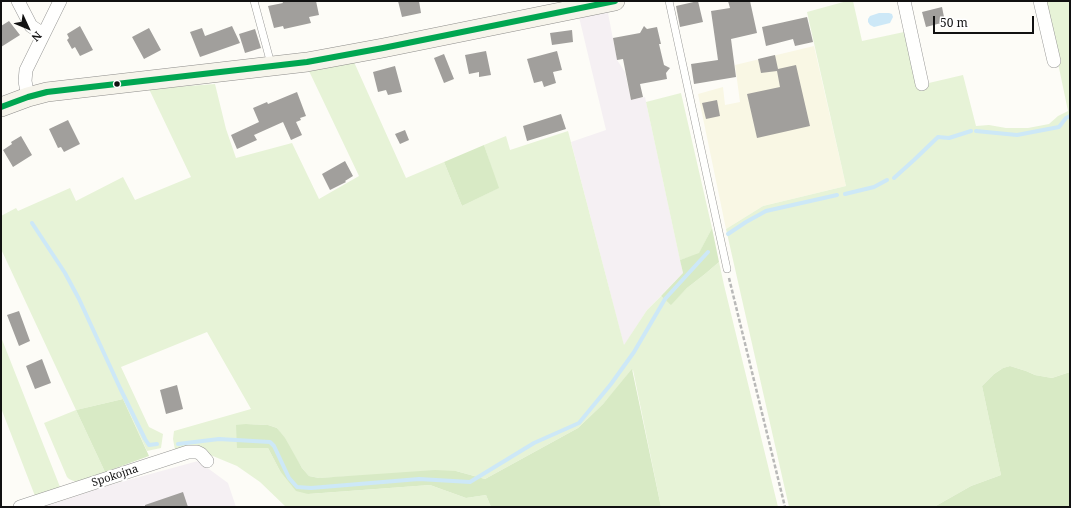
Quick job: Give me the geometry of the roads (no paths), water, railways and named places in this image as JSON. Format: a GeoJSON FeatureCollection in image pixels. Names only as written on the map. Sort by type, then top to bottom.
{"type":"FeatureCollection","features":[{"type":"Feature","properties":{"kind":"street"},"geometry":{"type":"LineString","coordinates":[[18,1],[31,26],[43,34]]}},
{"type":"Feature","properties":{"kind":"street"},"geometry":{"type":"LineString","coordinates":[[28,97],[25,81],[26,70],[60,1]]}},
{"type":"Feature","properties":{"kind":"street"},"geometry":{"type":"LineString","coordinates":[[1,107],[47,92],[307,62],[615,1]]}},
{"type":"Feature","properties":{"kind":"street"},"geometry":{"type":"LineString","coordinates":[[904,1],[922,84]]}},
{"type":"Feature","properties":{"kind":"street"},"geometry":{"type":"LineString","coordinates":[[1040,1],[1054,61]]}},
{"type":"Feature","properties":{"kind":"street","name":"Spokojna"},"geometry":{"type":"LineString","coordinates":[[20,507],[188,452],[197,452],[207,461]]}},
{"type":"Feature","properties":{"kind":"lane"},"geometry":{"type":"LineString","coordinates":[[254,1],[272,66]]}},
{"type":"Feature","properties":{"kind":"lane"},"geometry":{"type":"LineString","coordinates":[[669,1],[727,270]]}},
{"type":"Feature","properties":{"kind":"water"},"geometry":{"type":"Polygon","coordinates":[[[879,13],[892,14],[893,17],[890,23],[874,27],[870,25],[868,19],[870,16],[879,13]]]}},
{"type":"Feature","properties":{"kind":"waterway"},"geometry":{"type":"LineString","coordinates":[[976,131],[1017,135],[1059,127],[1066,118],[1070,116]]}},
{"type":"Feature","properties":{"kind":"waterway"},"geometry":{"type":"LineString","coordinates":[[894,178],[938,137],[949,138],[971,131]]}},
{"type":"Feature","properties":{"kind":"waterway"},"geometry":{"type":"LineString","coordinates":[[845,194],[874,187],[887,180]]}},
{"type":"Feature","properties":{"kind":"waterway"},"geometry":{"type":"LineString","coordinates":[[728,234],[766,211],[837,195]]}},
{"type":"Feature","properties":{"kind":"waterway"},"geometry":{"type":"LineString","coordinates":[[32,223],[65,273],[79,299],[145,439],[149,445],[157,444]]}},
{"type":"Feature","properties":{"kind":"waterway"},"geometry":{"type":"LineString","coordinates":[[178,444],[219,439],[270,442],[274,446],[289,478],[297,487],[311,488],[419,479],[470,482],[534,443],[579,423],[611,384],[634,352],[665,299],[708,252]]}}]}
